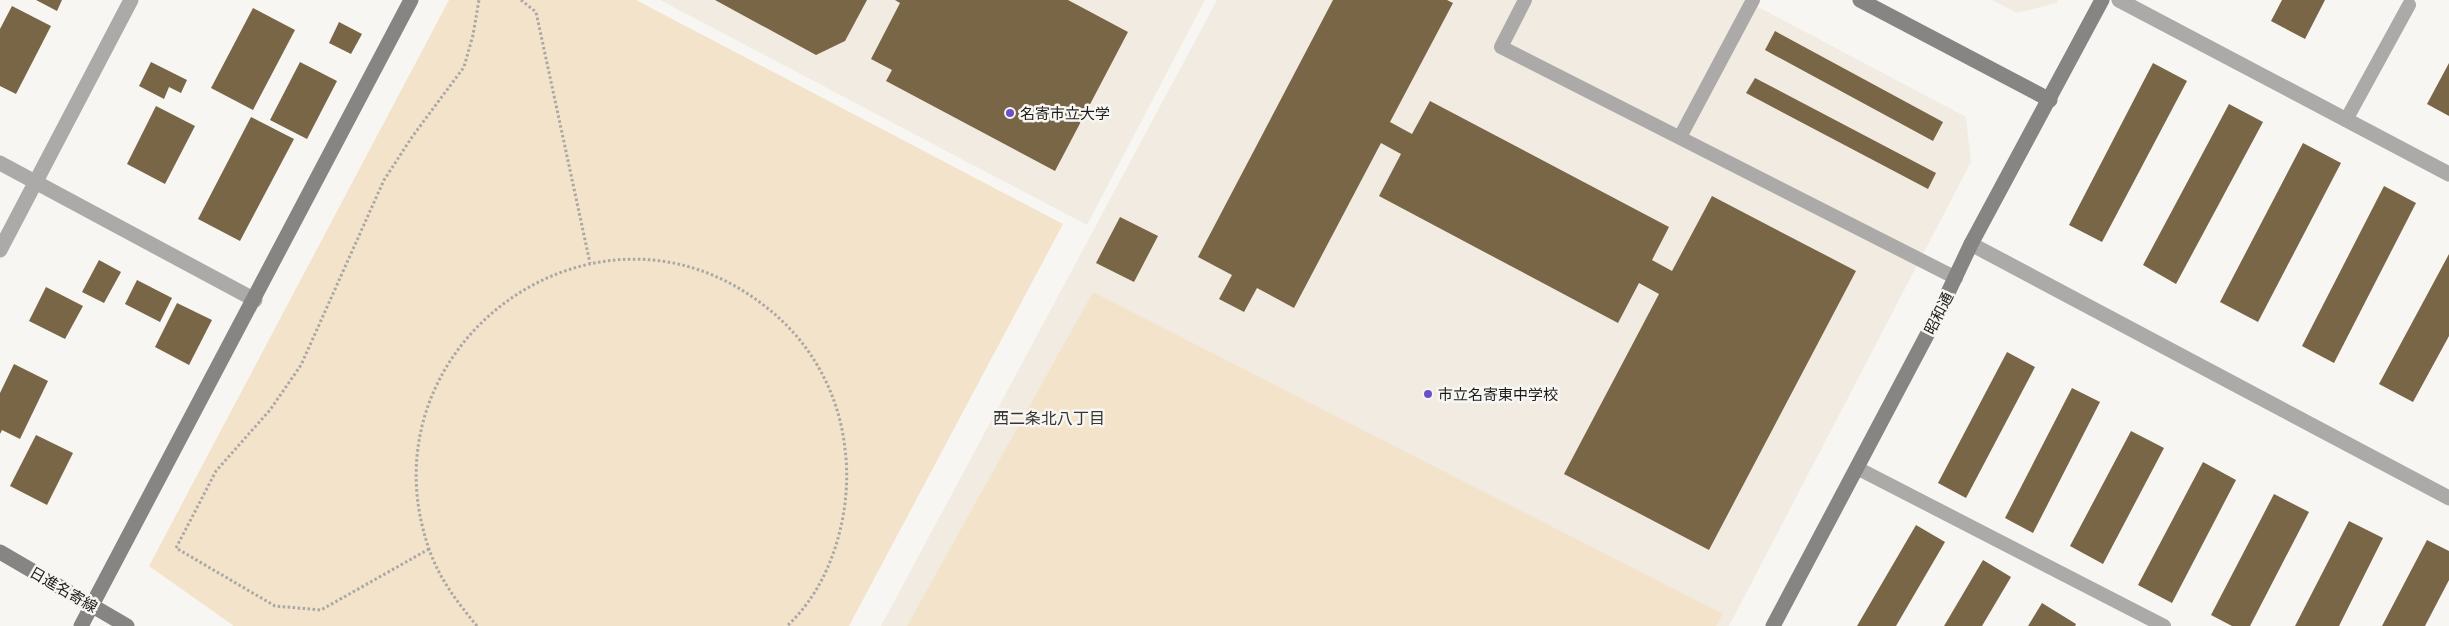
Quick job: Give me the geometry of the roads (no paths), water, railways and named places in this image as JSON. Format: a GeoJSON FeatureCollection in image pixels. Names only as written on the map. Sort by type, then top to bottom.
{"type":"FeatureCollection","features":[{"type":"Feature","properties":{"kind":"street"},"geometry":{"type":"LineString","coordinates":[[0,250],[131,0]]}},
{"type":"Feature","properties":{"kind":"street"},"geometry":{"type":"LineString","coordinates":[[81,626],[411,0]]}},
{"type":"Feature","properties":{"kind":"street"},"geometry":{"type":"LineString","coordinates":[[1860,0],[2050,100]]}},
{"type":"Feature","properties":{"kind":"street","name":"昭和通"},"geometry":{"type":"LineString","coordinates":[[1774,626],[1956,278],[1971,244],[2102,0]]}},
{"type":"Feature","properties":{"kind":"street"},"geometry":{"type":"LineString","coordinates":[[2120,0],[2449,174]]}},
{"type":"Feature","properties":{"kind":"street"},"geometry":{"type":"LineString","coordinates":[[0,163],[254,300]]}},
{"type":"Feature","properties":{"kind":"street"},"geometry":{"type":"LineString","coordinates":[[1971,244],[2449,498]]}},
{"type":"Feature","properties":{"kind":"street","name":"日進名寄線"},"geometry":{"type":"LineString","coordinates":[[0,552],[127,626]]}},
{"type":"Feature","properties":{"kind":"lane"},"geometry":{"type":"LineString","coordinates":[[1525,0],[1500,47],[1956,278]]}},
{"type":"Feature","properties":{"kind":"lane"},"geometry":{"type":"LineString","coordinates":[[1680,137],[1753,0]]}},
{"type":"Feature","properties":{"kind":"lane"},"geometry":{"type":"LineString","coordinates":[[2346,120],[2409,5]]}},
{"type":"Feature","properties":{"kind":"lane"},"geometry":{"type":"LineString","coordinates":[[1856,468],[2164,626]]}},
{"type":"Feature","properties":{"kind":"place","name":"名寄市立大学"},"geometry":{"type":"Point","coordinates":[1010,113]}},
{"type":"Feature","properties":{"kind":"place","name":"市立名寄東中学校"},"geometry":{"type":"Point","coordinates":[1428,394]}},
{"type":"Feature","properties":{"kind":"district","name":"西二条北八丁目"},"geometry":{"type":"Point","coordinates":[1049,418]}}]}
